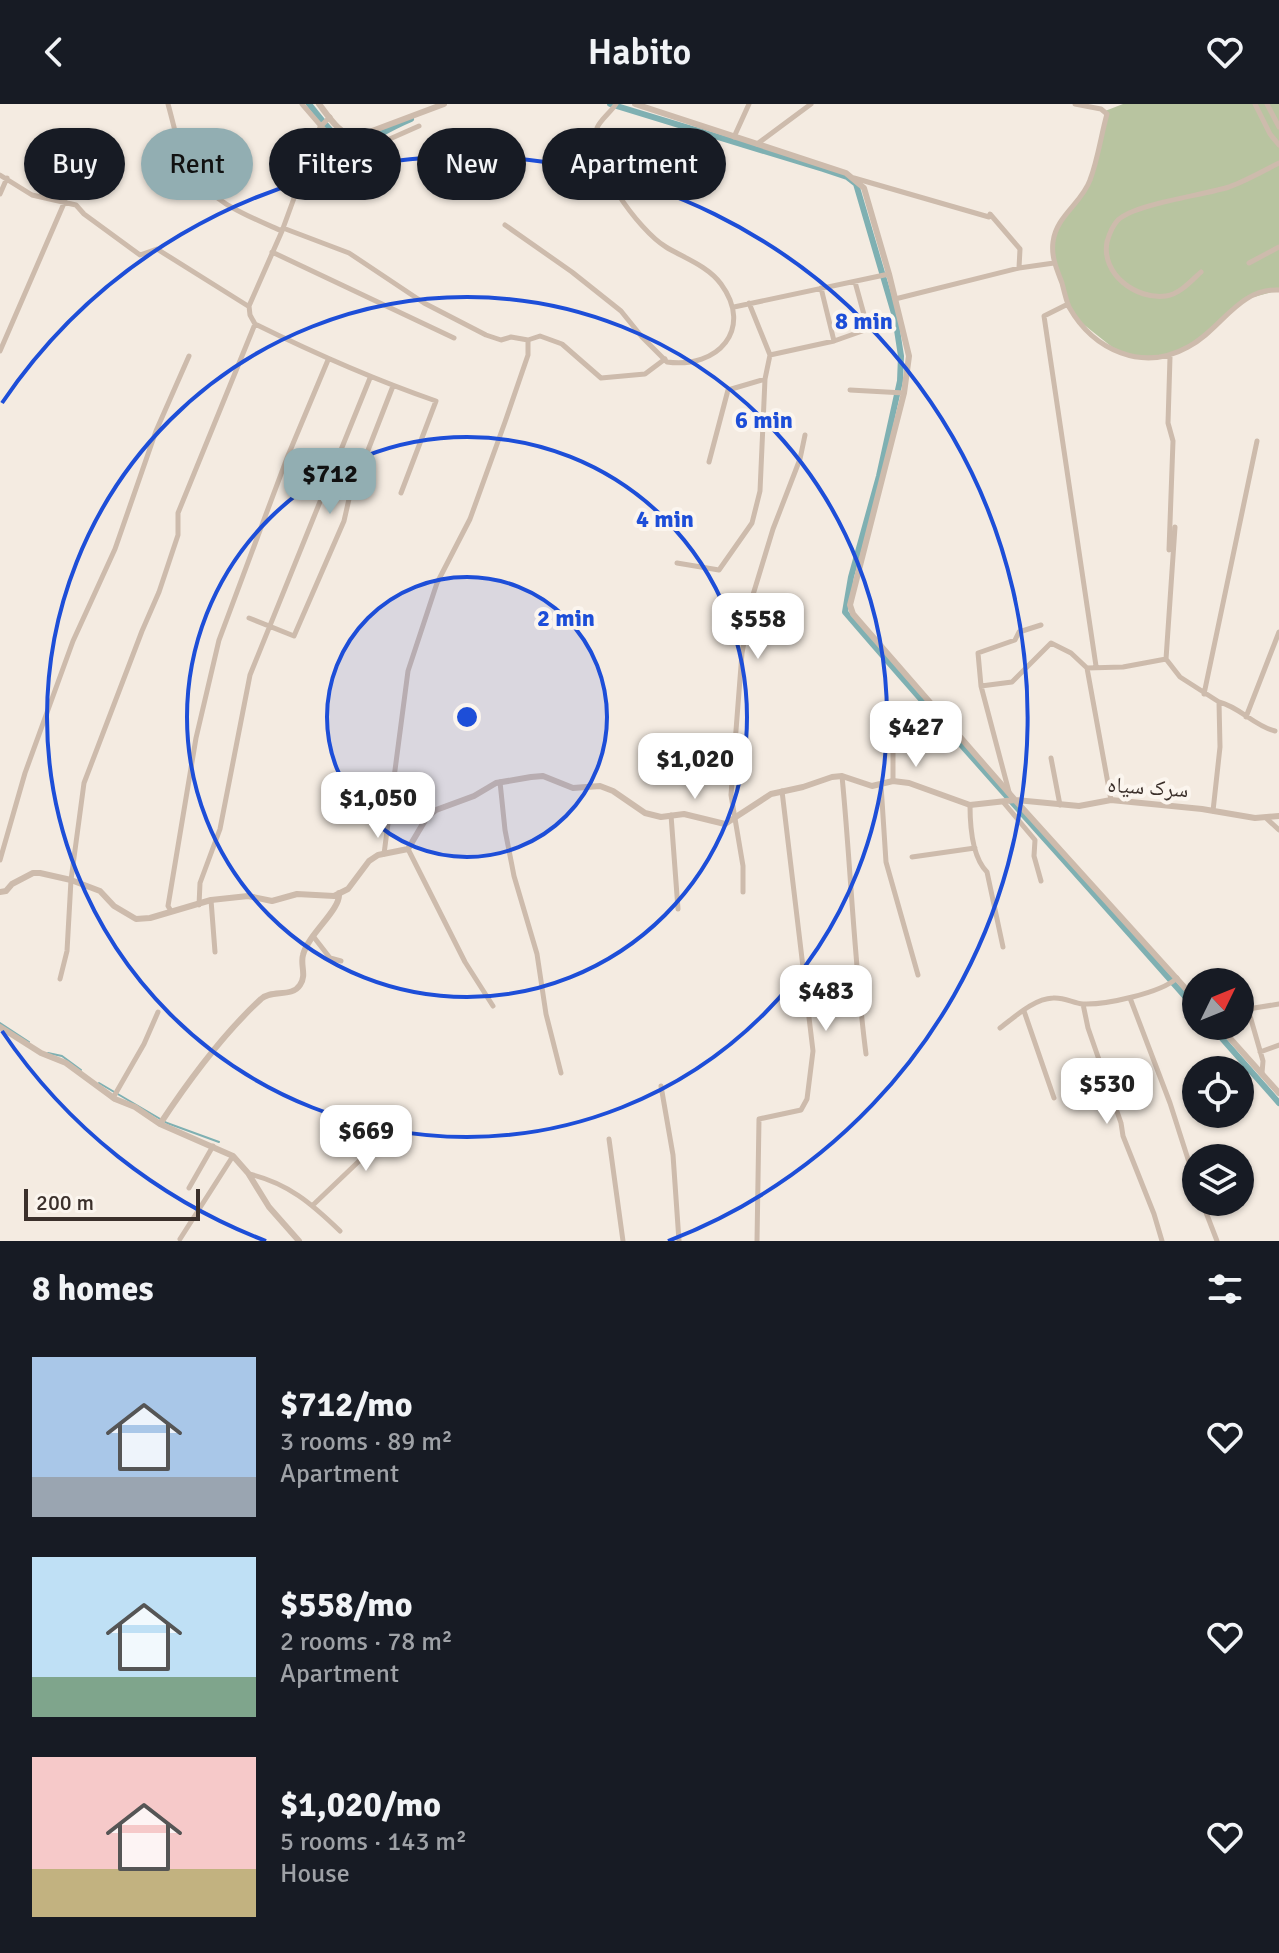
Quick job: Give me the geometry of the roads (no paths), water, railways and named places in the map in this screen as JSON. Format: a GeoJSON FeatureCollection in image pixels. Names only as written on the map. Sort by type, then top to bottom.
{"type":"FeatureCollection","features":[{"type":"Feature","properties":{"kind":"street"},"geometry":{"type":"LineString","coordinates":[[168,104],[191,171],[220,201],[282,229],[349,253],[424,303],[486,335],[501,340],[511,337],[528,340],[540,336],[562,344],[601,378],[645,374],[665,359]]}},
{"type":"Feature","properties":{"kind":"street"},"geometry":{"type":"LineString","coordinates":[[302,104],[325,122],[356,137],[444,104]]}},
{"type":"Feature","properties":{"kind":"street"},"geometry":{"type":"LineString","coordinates":[[319,104],[340,148],[358,153],[419,126]]}},
{"type":"Feature","properties":{"kind":"street"},"geometry":{"type":"LineString","coordinates":[[635,104],[846,173],[864,188],[885,276],[895,299],[909,356],[850,605],[853,614],[1009,800],[1182,987]]}},
{"type":"Feature","properties":{"kind":"street"},"geometry":{"type":"LineString","coordinates":[[734,137],[749,104]]}},
{"type":"Feature","properties":{"kind":"street"},"geometry":{"type":"LineString","coordinates":[[757,144],[811,104]]}},
{"type":"Feature","properties":{"kind":"street"},"geometry":{"type":"LineString","coordinates":[[1075,104],[1101,109],[1107,114],[1091,179],[1055,232],[1052,246],[1054,263],[1068,304],[1078,320],[1122,355],[1149,359],[1170,357],[1193,345],[1243,300],[1258,292],[1279,290]]}},
{"type":"Feature","properties":{"kind":"street"},"geometry":{"type":"LineString","coordinates":[[1255,104],[1279,145]]}},
{"type":"Feature","properties":{"kind":"street"},"geometry":{"type":"LineString","coordinates":[[1267,104],[1279,127]]}},
{"type":"Feature","properties":{"kind":"street"},"geometry":{"type":"LineString","coordinates":[[505,225],[613,304],[665,359],[681,364],[697,362],[708,359],[718,351],[735,322],[734,307],[715,276],[657,240],[631,213],[601,161],[597,127],[614,106]]}},
{"type":"Feature","properties":{"kind":"street"},"geometry":{"type":"LineString","coordinates":[[325,122],[320,127],[249,306],[250,315],[255,324],[328,360],[436,401],[401,493]]}},
{"type":"Feature","properties":{"kind":"street"},"geometry":{"type":"LineString","coordinates":[[1201,272],[1183,289],[1167,296],[1137,291],[1113,272],[1107,260],[1109,235],[1118,220],[1127,215],[1234,185],[1279,163]]}},
{"type":"Feature","properties":{"kind":"street"},"geometry":{"type":"LineString","coordinates":[[0,175],[32,195],[76,205],[140,255],[157,249],[249,306]]}},
{"type":"Feature","properties":{"kind":"street"},"geometry":{"type":"LineString","coordinates":[[0,194],[7,178]]}},
{"type":"Feature","properties":{"kind":"street"},"geometry":{"type":"LineString","coordinates":[[853,178],[989,217],[990,214],[1020,249],[1019,268]]}},
{"type":"Feature","properties":{"kind":"street"},"geometry":{"type":"LineString","coordinates":[[0,351],[65,201]]}},
{"type":"Feature","properties":{"kind":"street"},"geometry":{"type":"LineString","coordinates":[[1249,263],[1279,247]]}},
{"type":"Feature","properties":{"kind":"street"},"geometry":{"type":"LineString","coordinates":[[272,252],[454,338]]}},
{"type":"Feature","properties":{"kind":"street"},"geometry":{"type":"LineString","coordinates":[[895,299],[1019,268],[1054,263]]}},
{"type":"Feature","properties":{"kind":"street"},"geometry":{"type":"LineString","coordinates":[[734,307],[885,276]]}},
{"type":"Feature","properties":{"kind":"street"},"geometry":{"type":"LineString","coordinates":[[770,355],[834,341],[868,329],[855,282]]}},
{"type":"Feature","properties":{"kind":"street"},"geometry":{"type":"LineString","coordinates":[[821,288],[834,341]]}},
{"type":"Feature","properties":{"kind":"street"},"geometry":{"type":"LineString","coordinates":[[677,563],[719,570],[752,523],[760,491],[765,379],[770,355],[749,303]]}},
{"type":"Feature","properties":{"kind":"street"},"geometry":{"type":"LineString","coordinates":[[1068,304],[1044,316],[1096,666]]}},
{"type":"Feature","properties":{"kind":"street"},"geometry":{"type":"LineString","coordinates":[[60,979],[67,951],[71,880],[84,783],[159,592],[178,535],[178,513],[255,324]]}},
{"type":"Feature","properties":{"kind":"street"},"geometry":{"type":"LineString","coordinates":[[384,854],[408,671],[437,583],[470,519],[528,355],[528,340]]}},
{"type":"Feature","properties":{"kind":"street"},"geometry":{"type":"LineString","coordinates":[[0,860],[25,773],[73,641],[115,549],[156,431],[189,356]]}},
{"type":"Feature","properties":{"kind":"street"},"geometry":{"type":"LineString","coordinates":[[1169,550],[1173,441],[1168,423],[1170,357]]}},
{"type":"Feature","properties":{"kind":"street"},"geometry":{"type":"LineString","coordinates":[[171,911],[168,906],[196,738],[219,640],[287,458],[328,360]]}},
{"type":"Feature","properties":{"kind":"street"},"geometry":{"type":"LineString","coordinates":[[199,905],[200,883],[220,829],[250,675],[370,378]]}},
{"type":"Feature","properties":{"kind":"street"},"geometry":{"type":"LineString","coordinates":[[709,462],[728,390],[765,379]]}},
{"type":"Feature","properties":{"kind":"street"},"geometry":{"type":"LineString","coordinates":[[249,618],[294,636],[344,521],[349,499],[393,386]]}},
{"type":"Feature","properties":{"kind":"street"},"geometry":{"type":"LineString","coordinates":[[850,390],[900,393]]}},
{"type":"Feature","properties":{"kind":"street"},"geometry":{"type":"LineString","coordinates":[[743,892],[743,866],[731,795],[742,653],[752,598],[773,529],[800,459],[805,435]]}},
{"type":"Feature","properties":{"kind":"street"},"geometry":{"type":"LineString","coordinates":[[1204,694],[1257,441]]}},
{"type":"Feature","properties":{"kind":"street"},"geometry":{"type":"LineString","coordinates":[[1175,527],[1166,659],[1180,677],[1204,694],[1227,704],[1261,727],[1275,731]]}},
{"type":"Feature","properties":{"kind":"street"},"geometry":{"type":"LineString","coordinates":[[1041,625],[1019,632],[1015,640],[978,653],[981,686],[1009,800],[1035,840],[1034,856],[1041,881]]}},
{"type":"Feature","properties":{"kind":"street"},"geometry":{"type":"LineString","coordinates":[[1246,717],[1279,632]]}},
{"type":"Feature","properties":{"kind":"street"},"geometry":{"type":"LineString","coordinates":[[981,686],[1012,682],[1051,643],[1071,653],[1087,668],[1111,800]]}},
{"type":"Feature","properties":{"kind":"street"},"geometry":{"type":"LineString","coordinates":[[1087,668],[1123,667],[1166,659]]}},
{"type":"Feature","properties":{"kind":"street"},"geometry":{"type":"LineString","coordinates":[[1213,811],[1220,747],[1219,702]]}},
{"type":"Feature","properties":{"kind":"street"},"geometry":{"type":"LineString","coordinates":[[893,715],[893,781]]}},
{"type":"Feature","properties":{"kind":"street"},"geometry":{"type":"LineString","coordinates":[[1051,758],[1060,806]]}},
{"type":"Feature","properties":{"kind":"street"},"geometry":{"type":"LineString","coordinates":[[0,892],[33,873],[71,880],[100,891],[114,906],[136,919],[150,918],[211,900],[248,896],[272,901],[297,894],[324,897],[348,889],[369,861],[408,849],[427,817],[436,810],[474,796],[500,782],[543,776],[573,788],[600,786],[613,791],[645,813],[661,817],[684,814],[725,824],[760,800],[782,791],[842,776],[862,784],[881,785],[893,781],[920,785],[970,805],[975,848],[979,864],[987,872],[1003,947]]}},
{"type":"Feature","properties":{"kind":"street"},"geometry":{"type":"LineString","coordinates":[[842,776],[852,889],[855,974],[866,1054]]}},
{"type":"Feature","properties":{"kind":"street"},"geometry":{"type":"LineString","coordinates":[[500,782],[514,876],[537,954],[546,1014],[561,1073]]}},
{"type":"Feature","properties":{"kind":"street"},"geometry":{"type":"LineString","coordinates":[[881,785],[886,862],[918,975]]}},
{"type":"Feature","properties":{"kind":"street"},"geometry":{"type":"LineString","coordinates":[[757,1241],[759,1119],[801,1110],[807,1099],[813,1051],[782,791]]}},
{"type":"Feature","properties":{"kind":"street","name":"سرک سیاه"},"geometry":{"type":"LineString","coordinates":[[970,805],[1009,800],[1079,806],[1111,800],[1266,818],[1279,816]]}},
{"type":"Feature","properties":{"kind":"street"},"geometry":{"type":"LineString","coordinates":[[671,815],[678,909]]}},
{"type":"Feature","properties":{"kind":"street"},"geometry":{"type":"LineString","coordinates":[[1266,818],[1279,830]]}},
{"type":"Feature","properties":{"kind":"street"},"geometry":{"type":"LineString","coordinates":[[912,857],[975,848]]}},
{"type":"Feature","properties":{"kind":"street"},"geometry":{"type":"LineString","coordinates":[[408,849],[465,962],[493,1006]]}},
{"type":"Feature","properties":{"kind":"street"},"geometry":{"type":"LineString","coordinates":[[162,1121],[217,1047],[264,996],[293,992],[300,985],[304,973],[302,956],[319,925],[338,905],[339,893]]}},
{"type":"Feature","properties":{"kind":"street"},"geometry":{"type":"LineString","coordinates":[[211,900],[215,952]]}},
{"type":"Feature","properties":{"kind":"street"},"geometry":{"type":"LineString","coordinates":[[313,936],[330,958],[341,961]]}},
{"type":"Feature","properties":{"kind":"street"},"geometry":{"type":"LineString","coordinates":[[1000,1028],[1024,1011],[1051,998],[1083,1004],[1130,998],[1163,989],[1174,980]]}},
{"type":"Feature","properties":{"kind":"street"},"geometry":{"type":"LineString","coordinates":[[1130,998],[1183,1144]]}},
{"type":"Feature","properties":{"kind":"street"},"geometry":{"type":"LineString","coordinates":[[1083,1004],[1123,1136],[1162,1241]]}},
{"type":"Feature","properties":{"kind":"street"},"geometry":{"type":"LineString","coordinates":[[1262,1073],[1260,1052],[1248,1009],[1279,1004]]}},
{"type":"Feature","properties":{"kind":"street"},"geometry":{"type":"LineString","coordinates":[[1024,1011],[1054,1098]]}},
{"type":"Feature","properties":{"kind":"street"},"geometry":{"type":"LineString","coordinates":[[113,1098],[144,1044],[158,1012]]}},
{"type":"Feature","properties":{"kind":"street"},"geometry":{"type":"LineString","coordinates":[[0,1027],[41,1053],[66,1063],[113,1098],[233,1156],[248,1173],[269,1207],[299,1241]]}},
{"type":"Feature","properties":{"kind":"street"},"geometry":{"type":"LineString","coordinates":[[1232,1040],[1279,1093]]}},
{"type":"Feature","properties":{"kind":"street"},"geometry":{"type":"LineString","coordinates":[[1260,1052],[1279,1045]]}},
{"type":"Feature","properties":{"kind":"street"},"geometry":{"type":"LineString","coordinates":[[661,1086],[673,1155],[679,1241]]}},
{"type":"Feature","properties":{"kind":"street"},"geometry":{"type":"LineString","coordinates":[[313,1205],[401,1121]]}},
{"type":"Feature","properties":{"kind":"street"},"geometry":{"type":"LineString","coordinates":[[609,1139],[623,1241]]}},
{"type":"Feature","properties":{"kind":"street"},"geometry":{"type":"LineString","coordinates":[[189,1188],[214,1145]]}},
{"type":"Feature","properties":{"kind":"street"},"geometry":{"type":"LineString","coordinates":[[180,1239],[233,1156]]}},
{"type":"Feature","properties":{"kind":"street"},"geometry":{"type":"LineString","coordinates":[[248,1173],[264,1177],[306,1199],[340,1231]]}},
{"type":"Feature","properties":{"kind":"street"},"geometry":{"type":"LineString","coordinates":[[1207,1216],[1217,1241]]}},
{"type":"Feature","properties":{"kind":"waterway"},"geometry":{"type":"LineString","coordinates":[[309,104],[337,137],[347,144],[365,143],[411,119]]}},
{"type":"Feature","properties":{"kind":"waterway"},"geometry":{"type":"LineString","coordinates":[[610,104],[823,169],[847,177],[856,184],[895,317],[901,356],[900,381],[845,612],[1182,993]]}},
{"type":"Feature","properties":{"kind":"waterway"},"geometry":{"type":"LineString","coordinates":[[0,1023],[29,1042]]}},
{"type":"Feature","properties":{"kind":"waterway"},"geometry":{"type":"LineString","coordinates":[[1223,1040],[1279,1103]]}},
{"type":"Feature","properties":{"kind":"waterway"},"geometry":{"type":"LineString","coordinates":[[48,1053],[62,1056],[81,1070]]}},
{"type":"Feature","properties":{"kind":"waterway"},"geometry":{"type":"LineString","coordinates":[[99,1083],[167,1123],[219,1142]]}}]}
